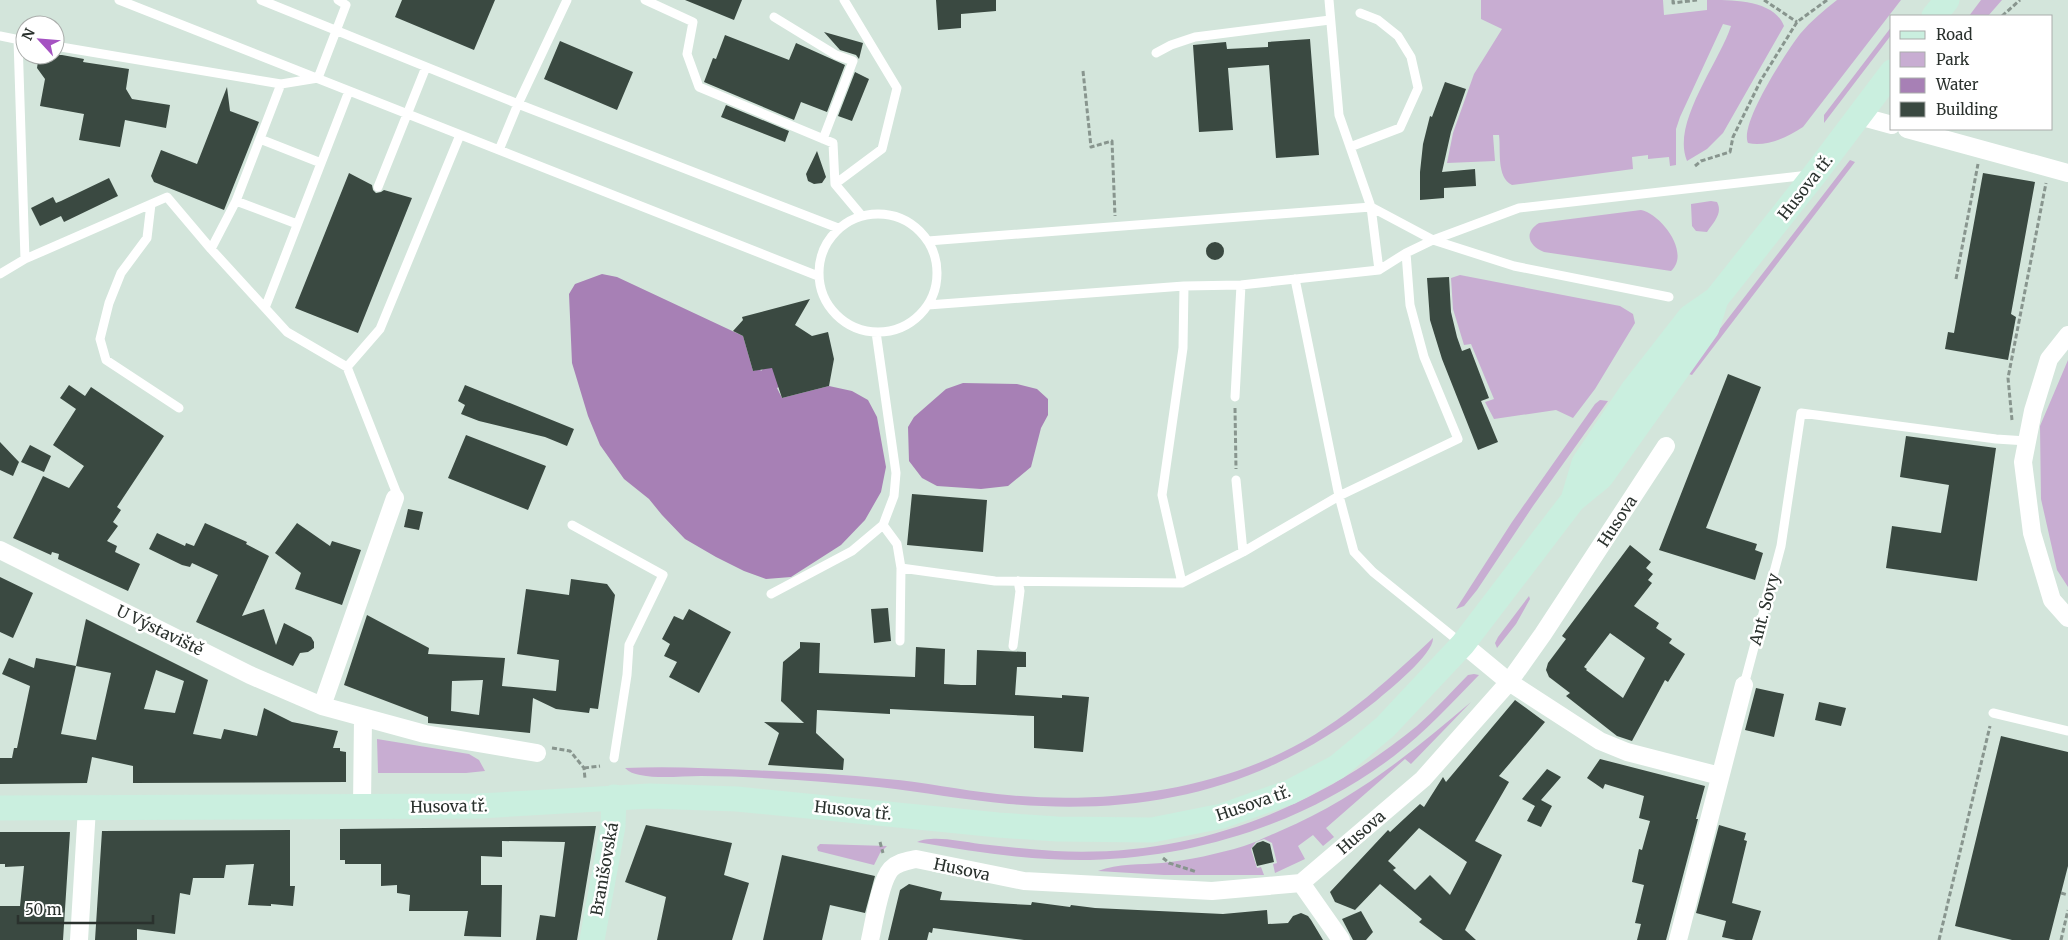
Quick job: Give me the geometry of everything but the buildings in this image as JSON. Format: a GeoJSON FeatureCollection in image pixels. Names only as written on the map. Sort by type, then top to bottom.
{"type":"FeatureCollection","features":[{"type":"Feature","properties":{"kind":"street"},"geometry":{"type":"LineString","coordinates":[[1935,15],[1947,0]]}},
{"type":"Feature","properties":{"kind":"street","name":"Husova tř."},"geometry":{"type":"LineString","coordinates":[[0,808],[327,805],[362,807],[480,806],[572,802],[614,797],[737,799],[1028,828],[1152,830],[1230,813],[1290,792],[1337,766],[1386,727],[1463,644],[1573,500],[1601,477],[1707,328],[1716,299],[1815,174],[1890,75]]}},
{"type":"Feature","properties":{"kind":"street"},"geometry":{"type":"LineString","coordinates":[[1859,116],[1890,124]]}},
{"type":"Feature","properties":{"kind":"street"},"geometry":{"type":"LineString","coordinates":[[1911,130],[2068,173]]}},
{"type":"Feature","properties":{"kind":"street"},"geometry":{"type":"LineString","coordinates":[[2068,335],[2049,359],[2033,411],[2023,462],[2032,533],[2052,600],[2068,618]]}},
{"type":"Feature","properties":{"kind":"street","name":"Husova"},"geometry":{"type":"LineString","coordinates":[[870,940],[881,891],[891,869],[903,861],[916,859],[1024,881],[1212,892],[1301,883],[1423,779],[1509,682],[1666,446]]}},
{"type":"Feature","properties":{"kind":"street"},"geometry":{"type":"LineString","coordinates":[[322,706],[395,498]]}},
{"type":"Feature","properties":{"kind":"street","name":"U Výstaviště"},"geometry":{"type":"LineString","coordinates":[[0,550],[250,675],[322,706],[425,734],[537,753]]}},
{"type":"Feature","properties":{"kind":"street"},"geometry":{"type":"LineString","coordinates":[[1463,644],[1509,682],[1613,748],[1720,776]]}},
{"type":"Feature","properties":{"kind":"street","name":"Ant. Sovy"},"geometry":{"type":"LineString","coordinates":[[1678,940],[1744,685]]}},
{"type":"Feature","properties":{"kind":"street"},"geometry":{"type":"LineString","coordinates":[[362,807],[363,718]]}},
{"type":"Feature","properties":{"kind":"street","name":"Branišovská"},"geometry":{"type":"LineString","coordinates":[[592,940],[613,826],[614,797]]}},
{"type":"Feature","properties":{"kind":"street"},"geometry":{"type":"LineString","coordinates":[[79,940],[87,808]]}},
{"type":"Feature","properties":{"kind":"street"},"geometry":{"type":"LineString","coordinates":[[1301,883],[1342,940]]}},
{"type":"Feature","properties":{"kind":"lane"},"geometry":{"type":"LineString","coordinates":[[119,0],[818,276]]}},
{"type":"Feature","properties":{"kind":"lane"},"geometry":{"type":"LineString","coordinates":[[261,0],[518,104],[838,228]]}},
{"type":"Feature","properties":{"kind":"lane"},"geometry":{"type":"LineString","coordinates":[[318,78],[346,5],[338,0]]}},
{"type":"Feature","properties":{"kind":"lane"},"geometry":{"type":"LineString","coordinates":[[499,150],[518,104],[567,0]]}},
{"type":"Feature","properties":{"kind":"lane"},"geometry":{"type":"LineString","coordinates":[[644,0],[693,22],[687,54],[699,87],[833,143],[836,184],[861,215]]}},
{"type":"Feature","properties":{"kind":"lane"},"geometry":{"type":"LineString","coordinates":[[836,184],[882,149],[897,88],[844,0]]}},
{"type":"Feature","properties":{"kind":"lane"},"geometry":{"type":"LineString","coordinates":[[1328,0],[1339,115],[1371,207],[1379,270]]}},
{"type":"Feature","properties":{"kind":"lane"},"geometry":{"type":"LineString","coordinates":[[1350,147],[1400,128],[1418,88],[1412,57],[1398,36],[1378,20],[1360,13]]}},
{"type":"Feature","properties":{"kind":"lane"},"geometry":{"type":"LineString","coordinates":[[774,17],[836,55],[853,61],[823,139]]}},
{"type":"Feature","properties":{"kind":"lane"},"geometry":{"type":"LineString","coordinates":[[1156,53],[1170,45],[1195,37],[1330,20]]}},
{"type":"Feature","properties":{"kind":"lane"},"geometry":{"type":"LineString","coordinates":[[0,36],[15,39]]}},
{"type":"Feature","properties":{"kind":"lane"},"geometry":{"type":"LineString","coordinates":[[65,48],[281,84],[318,78]]}},
{"type":"Feature","properties":{"kind":"lane"},"geometry":{"type":"LineString","coordinates":[[22,65],[25,260]]}},
{"type":"Feature","properties":{"kind":"lane"},"geometry":{"type":"LineString","coordinates":[[378,187],[426,67]]}},
{"type":"Feature","properties":{"kind":"lane"},"geometry":{"type":"LineString","coordinates":[[211,249],[236,201],[281,84]]}},
{"type":"Feature","properties":{"kind":"lane"},"geometry":{"type":"LineString","coordinates":[[265,308],[349,91]]}},
{"type":"Feature","properties":{"kind":"lane"},"geometry":{"type":"LineString","coordinates":[[347,367],[380,329],[460,135]]}},
{"type":"Feature","properties":{"kind":"lane"},"geometry":{"type":"LineString","coordinates":[[260,139],[321,164]]}},
{"type":"Feature","properties":{"kind":"lane"},"geometry":{"type":"LineString","coordinates":[[928,305],[1184,286],[1241,285],[1379,270],[1406,253],[1433,240],[1519,208],[1815,174]]}},
{"type":"Feature","properties":{"kind":"lane"},"geometry":{"type":"LineString","coordinates":[[0,274],[25,260],[167,197],[211,249],[287,332],[347,367],[397,494],[395,498]]}},
{"type":"Feature","properties":{"kind":"lane"},"geometry":{"type":"LineString","coordinates":[[236,201],[297,224]]}},
{"type":"Feature","properties":{"kind":"lane"},"geometry":{"type":"LineString","coordinates":[[151,204],[147,238],[121,273],[109,303],[100,339],[106,360],[179,408]]}},
{"type":"Feature","properties":{"kind":"lane"},"geometry":{"type":"LineString","coordinates":[[928,241],[1371,207],[1433,240],[1514,266],[1669,297]]}},
{"type":"Feature","properties":{"kind":"lane"},"geometry":{"type":"LineString","coordinates":[[880,213],[899,217],[916,226],[928,241],[935,256],[938,273],[935,290],[928,305],[914,320],[896,330],[876,332],[858,329],[843,321],[830,309],[822,294],[818,276],[820,258],[827,242],[838,228],[861,215],[880,213]]}},
{"type":"Feature","properties":{"kind":"lane"},"geometry":{"type":"LineString","coordinates":[[901,568],[995,581],[1182,584],[1243,552],[1339,496],[1458,440],[1424,357],[1410,305],[1406,253]]}},
{"type":"Feature","properties":{"kind":"lane"},"geometry":{"type":"LineString","coordinates":[[1295,279],[1339,496],[1354,552],[1373,572],[1463,644]]}},
{"type":"Feature","properties":{"kind":"lane"},"geometry":{"type":"LineString","coordinates":[[1235,397],[1241,285]]}},
{"type":"Feature","properties":{"kind":"lane"},"geometry":{"type":"LineString","coordinates":[[1182,584],[1162,495],[1183,348],[1184,286]]}},
{"type":"Feature","properties":{"kind":"lane"},"geometry":{"type":"LineString","coordinates":[[771,594],[852,551],[883,525],[894,496],[896,473],[876,332]]}},
{"type":"Feature","properties":{"kind":"lane","name":"Ant. Sovy"},"geometry":{"type":"LineString","coordinates":[[1744,685],[1781,546],[1801,413],[1986,438],[2027,440]]}},
{"type":"Feature","properties":{"kind":"lane"},"geometry":{"type":"LineString","coordinates":[[1236,480],[1243,552]]}},
{"type":"Feature","properties":{"kind":"lane"},"geometry":{"type":"LineString","coordinates":[[572,525],[663,575],[629,645],[627,675],[614,758]]}},
{"type":"Feature","properties":{"kind":"lane"},"geometry":{"type":"LineString","coordinates":[[883,525],[897,544],[901,568],[900,641]]}},
{"type":"Feature","properties":{"kind":"lane"},"geometry":{"type":"LineString","coordinates":[[1013,646],[1020,591],[1018,581]]}},
{"type":"Feature","properties":{"kind":"lane"},"geometry":{"type":"LineString","coordinates":[[1993,713],[2068,731]]}},
{"type":"Feature","properties":{"kind":"path"},"geometry":{"type":"LineString","coordinates":[[1673,0],[1673,2],[1697,0]]}},
{"type":"Feature","properties":{"kind":"path"},"geometry":{"type":"LineString","coordinates":[[1764,0],[1797,22]]}},
{"type":"Feature","properties":{"kind":"path"},"geometry":{"type":"LineString","coordinates":[[1695,166],[1701,161],[1730,152],[1732,137],[1761,80],[1797,22],[1827,0]]}},
{"type":"Feature","properties":{"kind":"path"},"geometry":{"type":"LineString","coordinates":[[2003,15],[2020,0]]}},
{"type":"Feature","properties":{"kind":"path"},"geometry":{"type":"LineString","coordinates":[[1083,71],[1092,147],[1112,141],[1116,226]]}},
{"type":"Feature","properties":{"kind":"path"},"geometry":{"type":"LineString","coordinates":[[1956,279],[1978,168]]}},
{"type":"Feature","properties":{"kind":"path"},"geometry":{"type":"LineString","coordinates":[[1235,397],[1236,480]]}},
{"type":"Feature","properties":{"kind":"path"},"geometry":{"type":"LineString","coordinates":[[1939,940],[1993,713]]}},
{"type":"Feature","properties":{"kind":"path"},"geometry":{"type":"LineString","coordinates":[[570,751],[584,768],[585,782]]}},
{"type":"Feature","properties":{"kind":"path"},"geometry":{"type":"LineString","coordinates":[[584,768],[600,766]]}},
{"type":"Feature","properties":{"kind":"path"},"geometry":{"type":"LineString","coordinates":[[2062,893],[2068,895]]}},
{"type":"Feature","properties":{"kind":"path"},"geometry":{"type":"LineString","coordinates":[[2061,940],[2068,910]]}},
{"type":"Feature","properties":{"kind":"green space"},"geometry":{"type":"Polygon","coordinates":[[[1481,0],[1663,0],[1664,15],[1707,10],[1707,0],[1741,1],[1762,6],[1772,11],[1779,17],[1784,26],[1723,133],[1707,149],[1687,161],[1684,146],[1685,129],[1698,93],[1731,26],[1723,24],[1680,117],[1676,129],[1676,165],[1670,166],[1669,157],[1648,159],[1648,155],[1632,157],[1633,169],[1512,185],[1507,181],[1501,170],[1499,135],[1493,135],[1495,161],[1447,163],[1453,133],[1474,74],[1502,29],[1481,19],[1481,0]]]}},
{"type":"Feature","properties":{"kind":"green space"},"geometry":{"type":"Polygon","coordinates":[[[1837,0],[1901,0],[1803,127],[1777,140],[1762,144],[1748,143],[1747,134],[1750,120],[1775,71],[1800,34],[1837,0]]]}},
{"type":"Feature","properties":{"kind":"green space"},"geometry":{"type":"Polygon","coordinates":[[[1981,0],[2002,0],[1989,15],[1970,15],[1981,0]]]}},
{"type":"Feature","properties":{"kind":"green space"},"geometry":{"type":"Polygon","coordinates":[[[1890,29],[1890,37],[1824,123],[1824,115],[1890,29]]]}},
{"type":"Feature","properties":{"kind":"green space"},"geometry":{"type":"Polygon","coordinates":[[[1850,160],[1855,162],[1692,375],[1686,373],[1850,160]]]}},
{"type":"Feature","properties":{"kind":"green space"},"geometry":{"type":"Polygon","coordinates":[[[1717,202],[1719,206],[1717,217],[1707,232],[1696,231],[1692,226],[1691,204],[1717,202]]]}},
{"type":"Feature","properties":{"kind":"green space"},"geometry":{"type":"Polygon","coordinates":[[[1641,210],[1649,213],[1665,226],[1676,245],[1678,254],[1676,263],[1671,271],[1544,252],[1535,246],[1530,239],[1531,231],[1539,223],[1641,210]]]}},
{"type":"Feature","properties":{"kind":"green space"},"geometry":{"type":"Polygon","coordinates":[[[1460,275],[1620,306],[1633,314],[1635,323],[1595,389],[1573,418],[1556,410],[1494,419],[1485,402],[1494,399],[1471,344],[1464,345],[1453,309],[1451,278],[1460,275]]]}},
{"type":"Feature","properties":{"kind":"green space"},"geometry":{"type":"Polygon","coordinates":[[[2068,360],[2068,587],[2057,570],[2041,499],[2040,426],[2068,360]]]}},
{"type":"Feature","properties":{"kind":"green space"},"geometry":{"type":"Polygon","coordinates":[[[1600,400],[1608,401],[1533,506],[1477,590],[1464,606],[1456,609],[1512,522],[1595,404],[1600,400]]]}},
{"type":"Feature","properties":{"kind":"green space"},"geometry":{"type":"Polygon","coordinates":[[[1529,596],[1530,599],[1516,624],[1497,648],[1495,643],[1498,637],[1529,596]]]}},
{"type":"Feature","properties":{"kind":"green space"},"geometry":{"type":"Polygon","coordinates":[[[1433,638],[1431,645],[1419,662],[1376,701],[1334,731],[1292,756],[1248,775],[1203,790],[1157,800],[1110,805],[1060,807],[1009,804],[828,782],[737,777],[648,776],[628,771],[625,768],[703,768],[835,774],[901,780],[1031,797],[1100,797],[1169,789],[1236,771],[1268,759],[1314,735],[1376,690],[1433,638]]]}},
{"type":"Feature","properties":{"kind":"green space"},"geometry":{"type":"Polygon","coordinates":[[[1468,675],[1479,675],[1448,707],[1394,756],[1325,800],[1250,832],[1171,852],[1090,860],[1025,857],[917,842],[927,839],[943,839],[1055,851],[1105,851],[1154,846],[1201,837],[1248,823],[1292,805],[1336,782],[1377,756],[1417,726],[1468,675]]]}},
{"type":"Feature","properties":{"kind":"green space"},"geometry":{"type":"Polygon","coordinates":[[[1471,702],[1411,764],[1405,759],[1326,828],[1334,837],[1323,846],[1313,835],[1298,846],[1305,859],[1275,873],[1273,864],[1277,863],[1272,843],[1264,839],[1256,842],[1251,849],[1257,868],[1261,867],[1264,875],[1164,875],[1098,871],[1122,865],[1183,860],[1214,854],[1258,841],[1333,805],[1357,790],[1404,757],[1471,702]]]}},
{"type":"Feature","properties":{"kind":"green space"},"geometry":{"type":"Polygon","coordinates":[[[377,739],[469,754],[479,760],[485,771],[466,773],[378,773],[377,739]]]}},
{"type":"Feature","properties":{"kind":"green space"},"geometry":{"type":"Polygon","coordinates":[[[820,844],[887,846],[880,853],[874,865],[818,851],[817,847],[820,844]]]}},
{"type":"Feature","properties":{"kind":"water"},"geometry":{"type":"Polygon","coordinates":[[[602,274],[617,277],[743,336],[753,371],[760,369],[761,371],[774,366],[779,387],[777,388],[782,398],[829,386],[852,391],[868,400],[877,417],[886,467],[881,492],[865,520],[841,545],[791,577],[766,579],[744,571],[685,539],[649,499],[624,479],[600,445],[588,416],[572,363],[569,294],[575,284],[602,274]]]}},
{"type":"Feature","properties":{"kind":"water"},"geometry":{"type":"Polygon","coordinates":[[[963,383],[1017,384],[1037,389],[1048,399],[1048,415],[1041,428],[1031,467],[1008,486],[981,489],[937,486],[922,478],[909,461],[908,427],[914,417],[946,389],[963,383]]]}}]}
